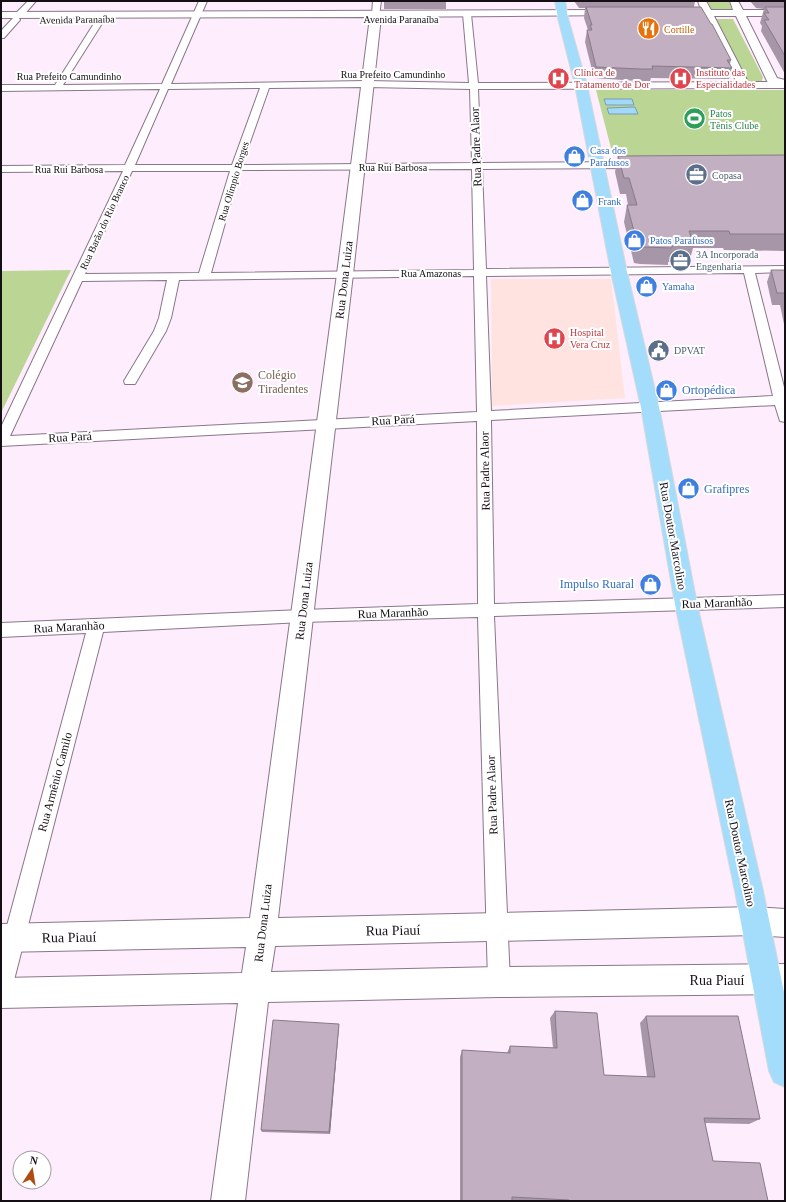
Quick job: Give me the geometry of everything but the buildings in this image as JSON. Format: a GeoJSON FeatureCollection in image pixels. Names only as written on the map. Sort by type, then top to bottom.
{"type":"FeatureCollection","features":[{"type":"Feature","properties":{"kind":"main road","name":"Rua Doutor Marcolino"},"geometry":{"type":"LineString","coordinates":[[561,11],[581,85],[619,272],[650,407],[686,604],[755,921],[776,979],[785,1071]]}},
{"type":"Feature","properties":{"kind":"street"},"geometry":{"type":"LineString","coordinates":[[1,36],[32,1]]}},
{"type":"Feature","properties":{"kind":"street","name":"Rua Barão do Rio Branco"},"geometry":{"type":"LineString","coordinates":[[1,441],[129,168],[203,1]]}},
{"type":"Feature","properties":{"kind":"street"},"geometry":{"type":"LineString","coordinates":[[702,1],[743,83],[759,83],[772,80],[785,85]]}},
{"type":"Feature","properties":{"kind":"street"},"geometry":{"type":"LineString","coordinates":[[734,1],[772,80]]}},
{"type":"Feature","properties":{"kind":"street","name":"Avenida Paranaíba"},"geometry":{"type":"LineString","coordinates":[[1,15],[17,17],[196,16],[376,11],[467,17],[527,16],[561,11],[625,15]]}},
{"type":"Feature","properties":{"kind":"street","name":"Rua Dona Luiza"},"geometry":{"type":"LineString","coordinates":[[228,1201],[345,274],[376,11]]}},
{"type":"Feature","properties":{"kind":"street"},"geometry":{"type":"LineString","coordinates":[[663,15],[740,15],[785,13]]}},
{"type":"Feature","properties":{"kind":"street"},"geometry":{"type":"LineString","coordinates":[[740,15],[785,17]]}},
{"type":"Feature","properties":{"kind":"street"},"geometry":{"type":"LineString","coordinates":[[57,88],[103,16]]}},
{"type":"Feature","properties":{"kind":"street","name":"Avenida Paranaíba"},"geometry":{"type":"LineString","coordinates":[[1,20],[17,17]]}},
{"type":"Feature","properties":{"kind":"street","name":"Rua Padre Alaor"},"geometry":{"type":"LineString","coordinates":[[467,17],[474,86],[484,415],[486,610],[498,982]]}},
{"type":"Feature","properties":{"kind":"street","name":"Rua Prefeito Camundinho"},"geometry":{"type":"LineString","coordinates":[[1,88],[367,84],[474,86],[743,83],[785,85]]}},
{"type":"Feature","properties":{"kind":"street","name":"Rua Olímpio Borges"},"geometry":{"type":"LineString","coordinates":[[204,276],[236,168],[265,86]]}},
{"type":"Feature","properties":{"kind":"street","name":"Rua Rui Barbosa"},"geometry":{"type":"LineString","coordinates":[[1,169],[644,165]]}},
{"type":"Feature","properties":{"kind":"street"},"geometry":{"type":"LineString","coordinates":[[749,270],[783,400],[785,418]]}},
{"type":"Feature","properties":{"kind":"street","name":"Rua Amazonas"},"geometry":{"type":"LineString","coordinates":[[78,278],[785,270]]}},
{"type":"Feature","properties":{"kind":"street"},"geometry":{"type":"LineString","coordinates":[[130,381],[160,331],[165,318],[174,276]]}},
{"type":"Feature","properties":{"kind":"street","name":"Rua Pará"},"geometry":{"type":"LineString","coordinates":[[1,441],[783,400]]}},
{"type":"Feature","properties":{"kind":"street","name":"Rua Maranhão"},"geometry":{"type":"LineString","coordinates":[[1,630],[302,616],[785,601]]}},
{"type":"Feature","properties":{"kind":"street","name":"Rua Armênio Camilo"},"geometry":{"type":"LineString","coordinates":[[1,988],[8,938],[96,626]]}},
{"type":"Feature","properties":{"kind":"street","name":"Rua Piauí"},"geometry":{"type":"LineString","coordinates":[[8,938],[755,921],[785,923]]}},
{"type":"Feature","properties":{"kind":"street","name":"Rua Piauí"},"geometry":{"type":"LineString","coordinates":[[1,993],[498,982],[776,979]]}},
{"type":"Feature","properties":{"kind":"shaded area","name":"Hospital Vera Cruz"},"geometry":{"type":"Polygon","coordinates":[[[491,279],[611,279],[625,398],[492,406],[491,279]]]}},
{"type":"Feature","properties":{"kind":"green space"},"geometry":{"type":"Polygon","coordinates":[[[707,1],[729,1],[732,10],[712,10],[707,1]]]}},
{"type":"Feature","properties":{"kind":"green space"},"geometry":{"type":"Polygon","coordinates":[[[715,19],[733,19],[763,77],[762,81],[749,81],[744,78],[715,19]]]}},
{"type":"Feature","properties":{"kind":"green space","name":"Patos Tênis Clube"},"geometry":{"type":"Polygon","coordinates":[[[596,90],[785,90],[785,157],[613,156],[596,90]]]}},
{"type":"Feature","properties":{"kind":"green space"},"geometry":{"type":"Polygon","coordinates":[[[71,270],[1,413],[1,271],[71,270]]]}},
{"type":"Feature","properties":{"kind":"water"},"geometry":{"type":"Polygon","coordinates":[[[604,99],[632,99],[634,105],[606,105],[604,99]]]}},
{"type":"Feature","properties":{"kind":"water"},"geometry":{"type":"Polygon","coordinates":[[[635,107],[638,114],[609,114],[607,108],[635,107]]]}},
{"type":"Feature","properties":{"kind":"place","name":"Cortille"},"geometry":{"type":"Point","coordinates":[648,29]}},
{"type":"Feature","properties":{"kind":"place","name":"Clínica de Tratamento de Dor"},"geometry":{"type":"Point","coordinates":[558,78]}},
{"type":"Feature","properties":{"kind":"place","name":"Instituto das Especialidades"},"geometry":{"type":"Point","coordinates":[681,78]}},
{"type":"Feature","properties":{"kind":"place","name":"Patos Tênis Clube"},"geometry":{"type":"Point","coordinates":[694,119]}},
{"type":"Feature","properties":{"kind":"place","name":"Casa dos Parafusos"},"geometry":{"type":"Point","coordinates":[575,156]}},
{"type":"Feature","properties":{"kind":"place","name":"Copasa"},"geometry":{"type":"Point","coordinates":[696,175]}},
{"type":"Feature","properties":{"kind":"place","name":"Frank"},"geometry":{"type":"Point","coordinates":[582,201]}},
{"type":"Feature","properties":{"kind":"place","name":"Patos Parafusos"},"geometry":{"type":"Point","coordinates":[635,240]}},
{"type":"Feature","properties":{"kind":"place","name":"3A Incorporada Engenharia"},"geometry":{"type":"Point","coordinates":[680,260]}},
{"type":"Feature","properties":{"kind":"place","name":"Yamaha"},"geometry":{"type":"Point","coordinates":[647,286]}},
{"type":"Feature","properties":{"kind":"place","name":"Hospital Vera Cruz"},"geometry":{"type":"Point","coordinates":[555,338]}},
{"type":"Feature","properties":{"kind":"place","name":"DPVAT"},"geometry":{"type":"Point","coordinates":[658,350]}},
{"type":"Feature","properties":{"kind":"place","name":"Colégio Tiradentes"},"geometry":{"type":"Point","coordinates":[243,382]}},
{"type":"Feature","properties":{"kind":"place","name":"Ortopédica"},"geometry":{"type":"Point","coordinates":[666,390]}},
{"type":"Feature","properties":{"kind":"place","name":"Grafipres"},"geometry":{"type":"Point","coordinates":[688,489]}},
{"type":"Feature","properties":{"kind":"place","name":"Impulso Ruaral"},"geometry":{"type":"Point","coordinates":[650,584]}}]}
